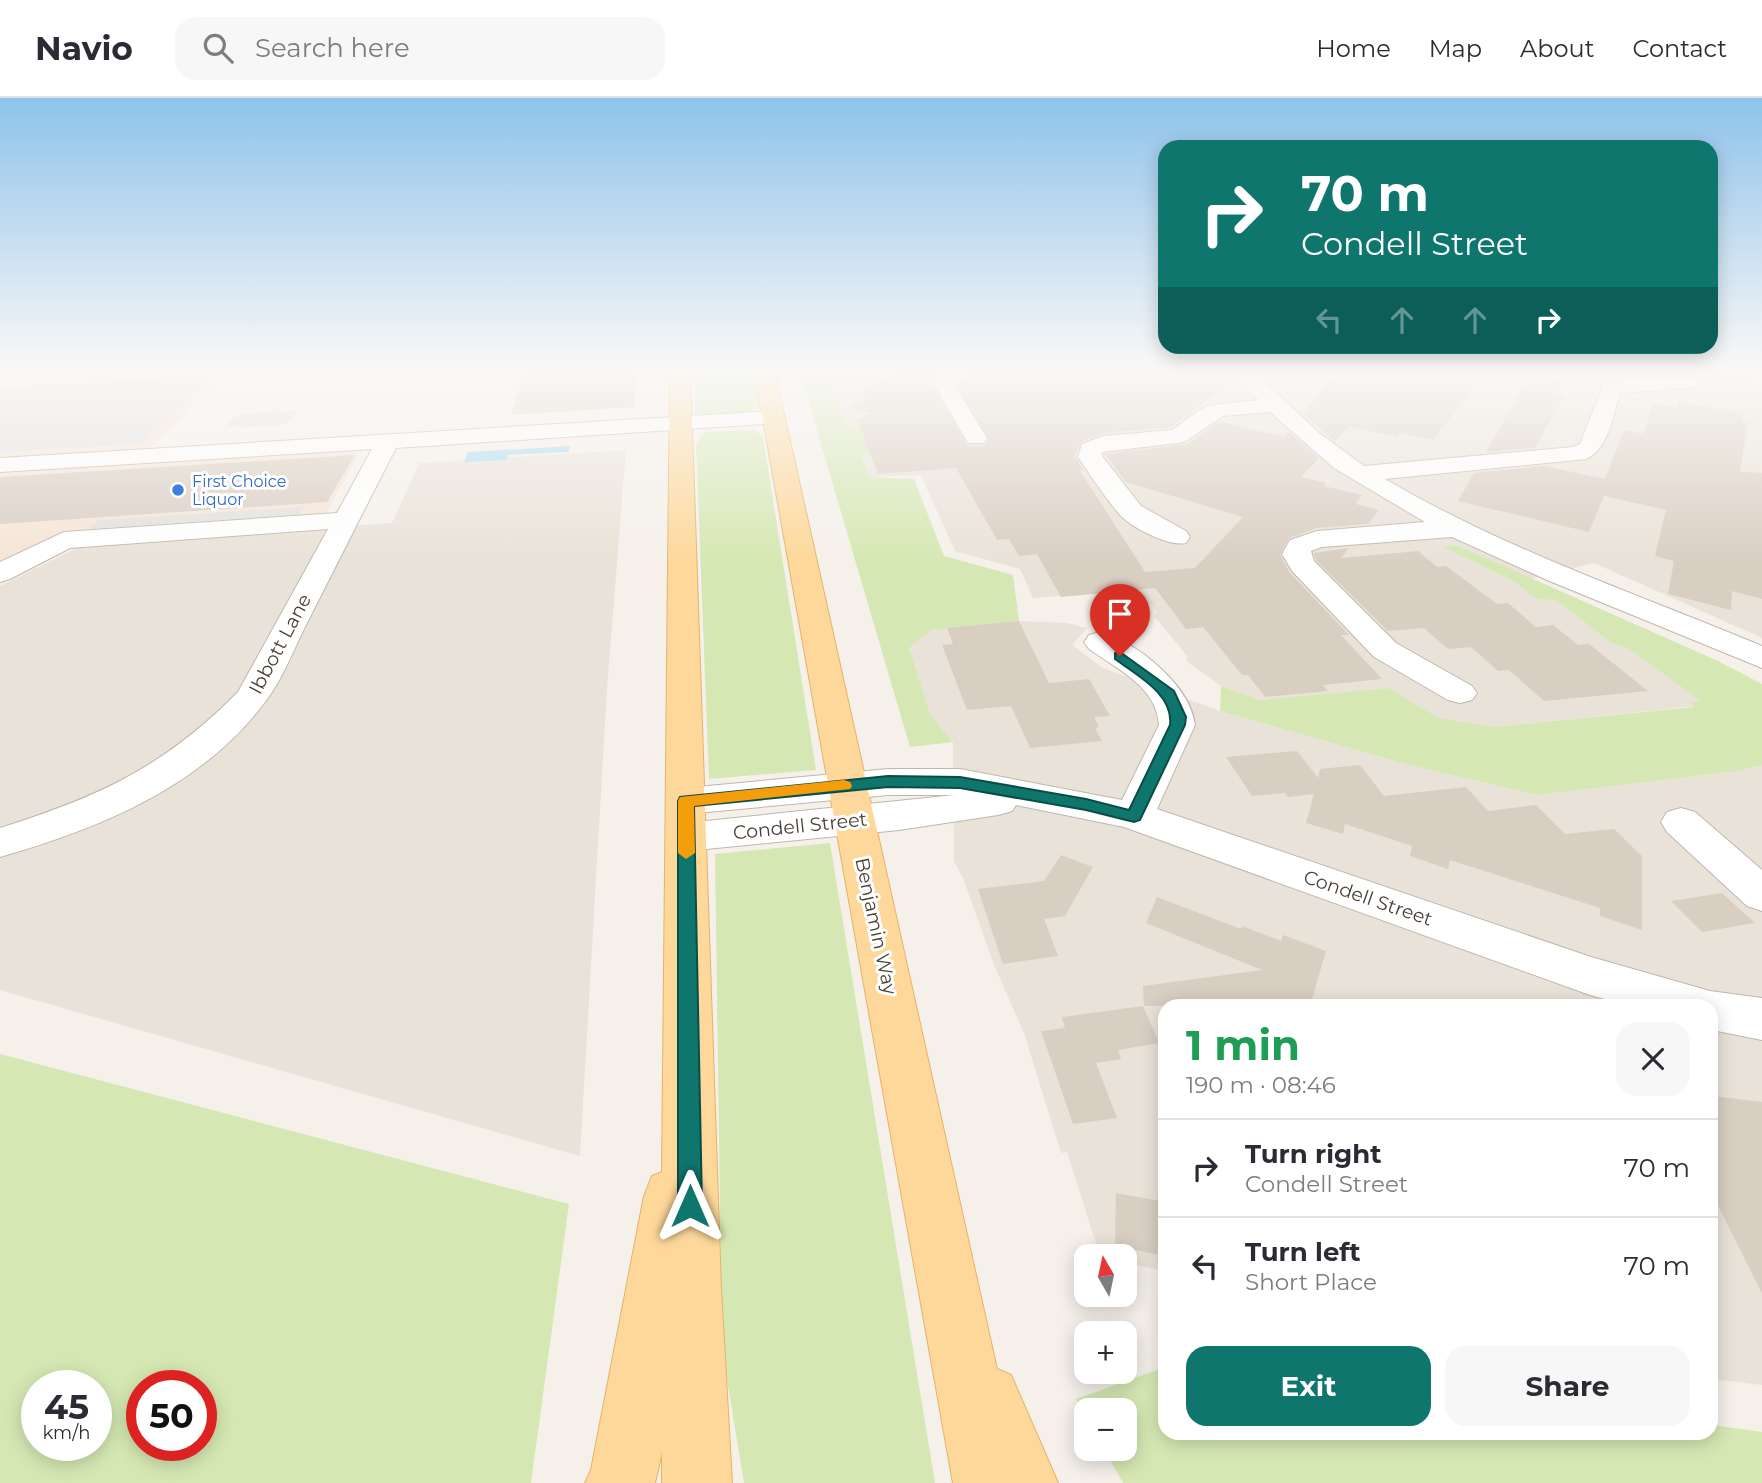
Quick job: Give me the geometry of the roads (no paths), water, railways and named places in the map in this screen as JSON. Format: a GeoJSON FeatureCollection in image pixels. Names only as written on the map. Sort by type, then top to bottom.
{"type":"FeatureCollection","features":[{"type":"Feature","properties":{"kind":"main road"},"geometry":{"type":"LineString","coordinates":[[681,434],[691,1314],[697,1483]]}},
{"type":"Feature","properties":{"kind":"main road","name":"Benjamin Way"},"geometry":{"type":"LineString","coordinates":[[776,434],[988,1483]]}},
{"type":"Feature","properties":{"kind":"main road"},"geometry":{"type":"LineString","coordinates":[[620,1483],[625,1471],[689,1097]]}},
{"type":"Feature","properties":{"kind":"main road"},"geometry":{"type":"LineString","coordinates":[[957,1321],[1023,1483]]}},
{"type":"Feature","properties":{"kind":"street"},"geometry":{"type":"LineString","coordinates":[[0,465],[524,434]]}},
{"type":"Feature","properties":{"kind":"street"},"geometry":{"type":"LineString","coordinates":[[973,434],[976,438]]}},
{"type":"Feature","properties":{"kind":"street"},"geometry":{"type":"LineString","coordinates":[[1176,537],[1129,509],[1090,457],[1090,449],[1103,443],[1182,434]]}},
{"type":"Feature","properties":{"kind":"street"},"geometry":{"type":"LineString","coordinates":[[1305,434],[1359,474],[1527,562],[1755,647]]}},
{"type":"Feature","properties":{"kind":"street"},"geometry":{"type":"LineString","coordinates":[[1359,474],[1578,454],[1587,450],[1595,434]]}},
{"type":"Feature","properties":{"kind":"street","name":"Ibbott Lane"},"geometry":{"type":"LineString","coordinates":[[0,843],[63,823],[153,780],[187,758],[223,728],[252,698],[388,442]]}},
{"type":"Feature","properties":{"kind":"street"},"geometry":{"type":"LineString","coordinates":[[0,573],[64,540],[346,520]]}},
{"type":"Feature","properties":{"kind":"street"},"geometry":{"type":"LineString","coordinates":[[1458,528],[1315,540],[1300,546],[1296,554],[1302,565],[1380,645],[1405,663],[1460,692]]}},
{"type":"Feature","properties":{"kind":"street"},"geometry":{"type":"LineString","coordinates":[[1100,642],[1159,684],[1172,700],[1178,717],[1177,725],[1134,816]]}},
{"type":"Feature","properties":{"kind":"street","name":"Condell Street"},"geometry":{"type":"LineString","coordinates":[[686,819],[851,803],[1038,797],[1086,804],[1134,816],[1590,991],[1647,999]]}},
{"type":"Feature","properties":{"kind":"street"},"geometry":{"type":"LineString","coordinates":[[1681,822],[1762,895]]}},
{"type":"Feature","properties":{"kind":"street"},"geometry":{"type":"LineString","coordinates":[[1718,1011],[1762,1019]]}},
{"type":"Feature","properties":{"kind":"water"},"geometry":{"type":"Polygon","coordinates":[[[570,446],[569,452],[508,455],[507,460],[464,462],[468,452],[570,446]]]}},
{"type":"Feature","properties":{"kind":"place","name":"First Choice Liquor"},"geometry":{"type":"Point","coordinates":[178,490]}}]}
